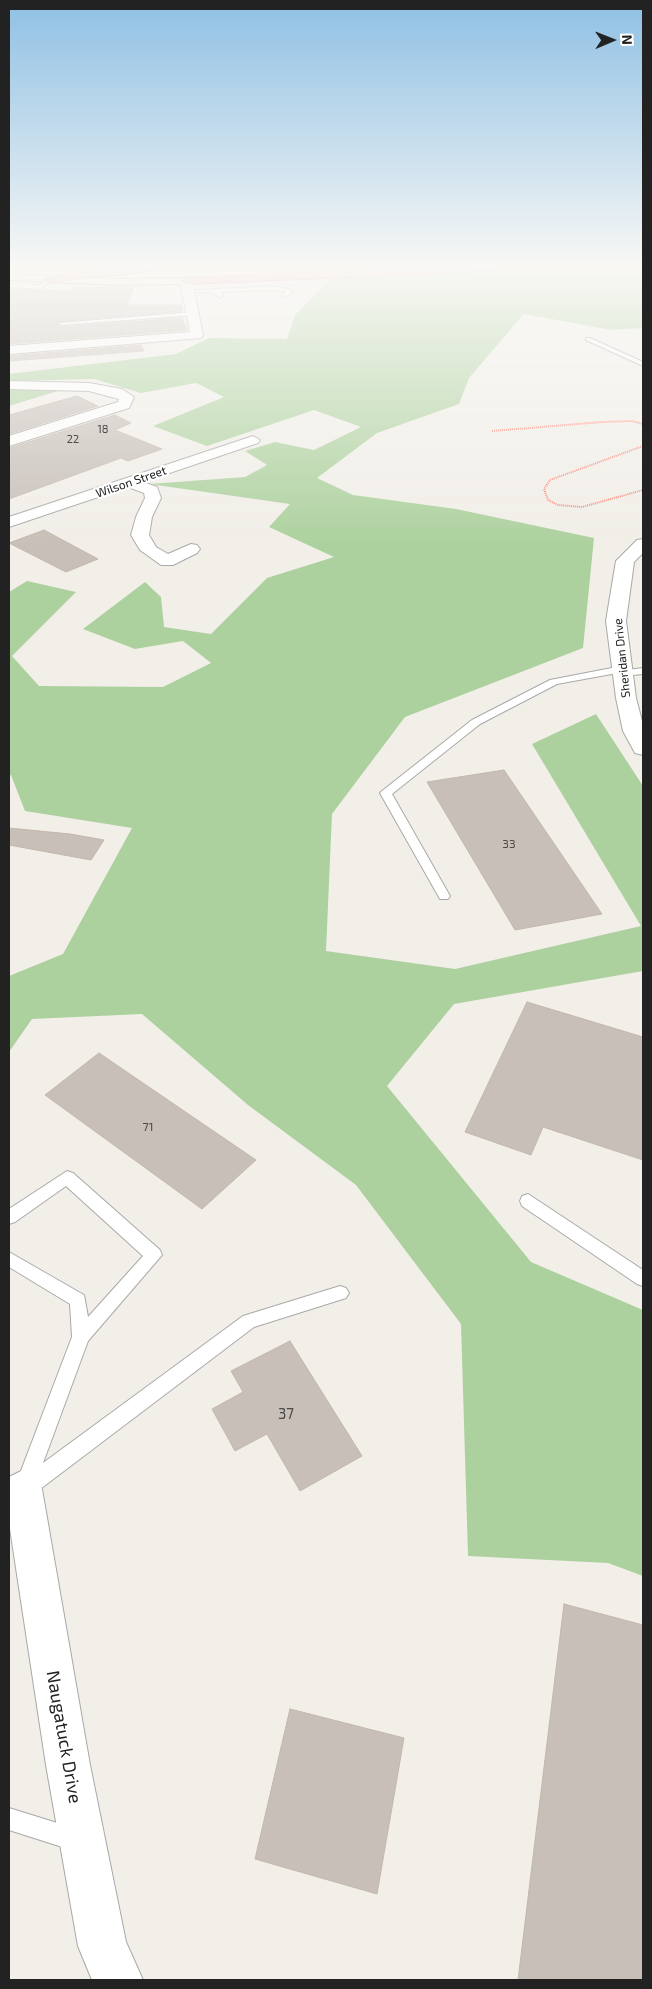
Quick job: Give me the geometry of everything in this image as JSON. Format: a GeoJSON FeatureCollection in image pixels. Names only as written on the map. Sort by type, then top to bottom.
{"type":"FeatureCollection","features":[{"type":"Feature","properties":{"kind":"street"},"geometry":{"type":"LineString","coordinates":[[9,385],[89,386],[117,392],[127,397],[124,405],[9,441]]}},
{"type":"Feature","properties":{"kind":"street","name":"Wilson Street"},"geometry":{"type":"LineString","coordinates":[[9,522],[130,483],[252,440]]}},
{"type":"Feature","properties":{"kind":"street"},"geometry":{"type":"LineString","coordinates":[[130,483],[151,490],[153,498],[140,535],[149,550],[167,560],[191,549]]}},
{"type":"Feature","properties":{"kind":"street","name":"Sheridan Drive"},"geometry":{"type":"LineString","coordinates":[[643,544],[624,560],[616,621],[622,671],[634,730],[643,748]]}},
{"type":"Feature","properties":{"kind":"street","name":"Naugatuck Drive"},"geometry":{"type":"LineString","coordinates":[[24,1489],[82,1841],[102,1946],[118,1980]]}},
{"type":"Feature","properties":{"kind":"lane"},"geometry":{"type":"LineString","coordinates":[[444,896],[386,794],[476,722],[554,682],[622,671],[643,671]]}},
{"type":"Feature","properties":{"kind":"lane"},"geometry":{"type":"LineString","coordinates":[[9,1217],[67,1177],[154,1254],[82,1337],[24,1489]]}},
{"type":"Feature","properties":{"kind":"lane"},"geometry":{"type":"LineString","coordinates":[[528,1201],[643,1279]]}},
{"type":"Feature","properties":{"kind":"lane"},"geometry":{"type":"LineString","coordinates":[[9,1259],[78,1300],[82,1337]]}},
{"type":"Feature","properties":{"kind":"lane"},"geometry":{"type":"LineString","coordinates":[[24,1489],[249,1322],[340,1294]]}},
{"type":"Feature","properties":{"kind":"lane"},"geometry":{"type":"LineString","coordinates":[[9,1819],[82,1841]]}},
{"type":"Feature","properties":{"kind":"path"},"geometry":{"type":"LineString","coordinates":[[492,431],[602,422],[632,421],[643,424]]}},
{"type":"Feature","properties":{"kind":"path"},"geometry":{"type":"LineString","coordinates":[[643,446],[550,480],[544,488],[548,500],[558,505],[582,507],[643,490]]}},
{"type":"Feature","properties":{"kind":"green space"},"geometry":{"type":"Polygon","coordinates":[[[127,360],[485,360],[469,378],[459,404],[377,433],[317,478],[353,495],[456,509],[594,538],[583,648],[405,717],[332,814],[326,951],[455,969],[641,926],[532,744],[596,714],[643,786],[643,971],[454,1004],[387,1086],[531,1262],[643,1310],[643,1576],[608,1563],[468,1556],[461,1324],[356,1185],[248,1105],[142,1014],[32,1019],[9,1052],[9,976],[63,954],[132,828],[25,811],[11,775],[9,776],[9,592],[27,581],[76,592],[12,656],[39,686],[163,687],[211,663],[183,641],[135,649],[83,629],[145,582],[161,597],[164,627],[211,634],[267,578],[334,557],[269,527],[290,504],[149,484],[245,477],[267,465],[245,451],[275,442],[314,450],[361,427],[314,410],[207,446],[153,426],[224,397],[196,383],[141,393],[94,379],[9,381],[9,374],[127,360]]]}},
{"type":"Feature","properties":{"kind":"green space"},"geometry":{"type":"Polygon","coordinates":[[[9,390],[58,391],[9,406],[9,390]]]}},
{"type":"Feature","properties":{"kind":"building"},"geometry":{"type":"Polygon","coordinates":[[[77,396],[98,406],[9,434],[9,415],[77,396]]]}},
{"type":"Feature","properties":{"kind":"building"},"geometry":{"type":"Polygon","coordinates":[[[115,415],[131,423],[115,430],[162,449],[128,461],[121,458],[9,499],[9,448],[115,415]]]}},
{"type":"Feature","properties":{"kind":"building"},"geometry":{"type":"Polygon","coordinates":[[[44,530],[98,559],[66,572],[9,543],[44,530]]]}},
{"type":"Feature","properties":{"kind":"building"},"geometry":{"type":"Polygon","coordinates":[[[504,770],[602,914],[515,930],[427,782],[504,770]]]}},
{"type":"Feature","properties":{"kind":"building"},"geometry":{"type":"Polygon","coordinates":[[[9,828],[70,834],[104,840],[91,860],[9,845],[9,828]]]}},
{"type":"Feature","properties":{"kind":"building"},"geometry":{"type":"Polygon","coordinates":[[[527,1002],[643,1037],[643,1160],[543,1127],[531,1155],[465,1132],[527,1002]]]}},
{"type":"Feature","properties":{"kind":"building"},"geometry":{"type":"Polygon","coordinates":[[[99,1053],[256,1160],[202,1209],[45,1095],[99,1053]]]}},
{"type":"Feature","properties":{"kind":"building"},"geometry":{"type":"Polygon","coordinates":[[[290,1341],[362,1456],[300,1491],[267,1434],[235,1451],[212,1409],[243,1392],[231,1371],[290,1341]]]}},
{"type":"Feature","properties":{"kind":"building"},"geometry":{"type":"Polygon","coordinates":[[[564,1604],[643,1625],[643,1980],[518,1980],[564,1604]]]}},
{"type":"Feature","properties":{"kind":"building"},"geometry":{"type":"Polygon","coordinates":[[[290,1709],[404,1738],[377,1894],[255,1859],[290,1709]]]}}]}
